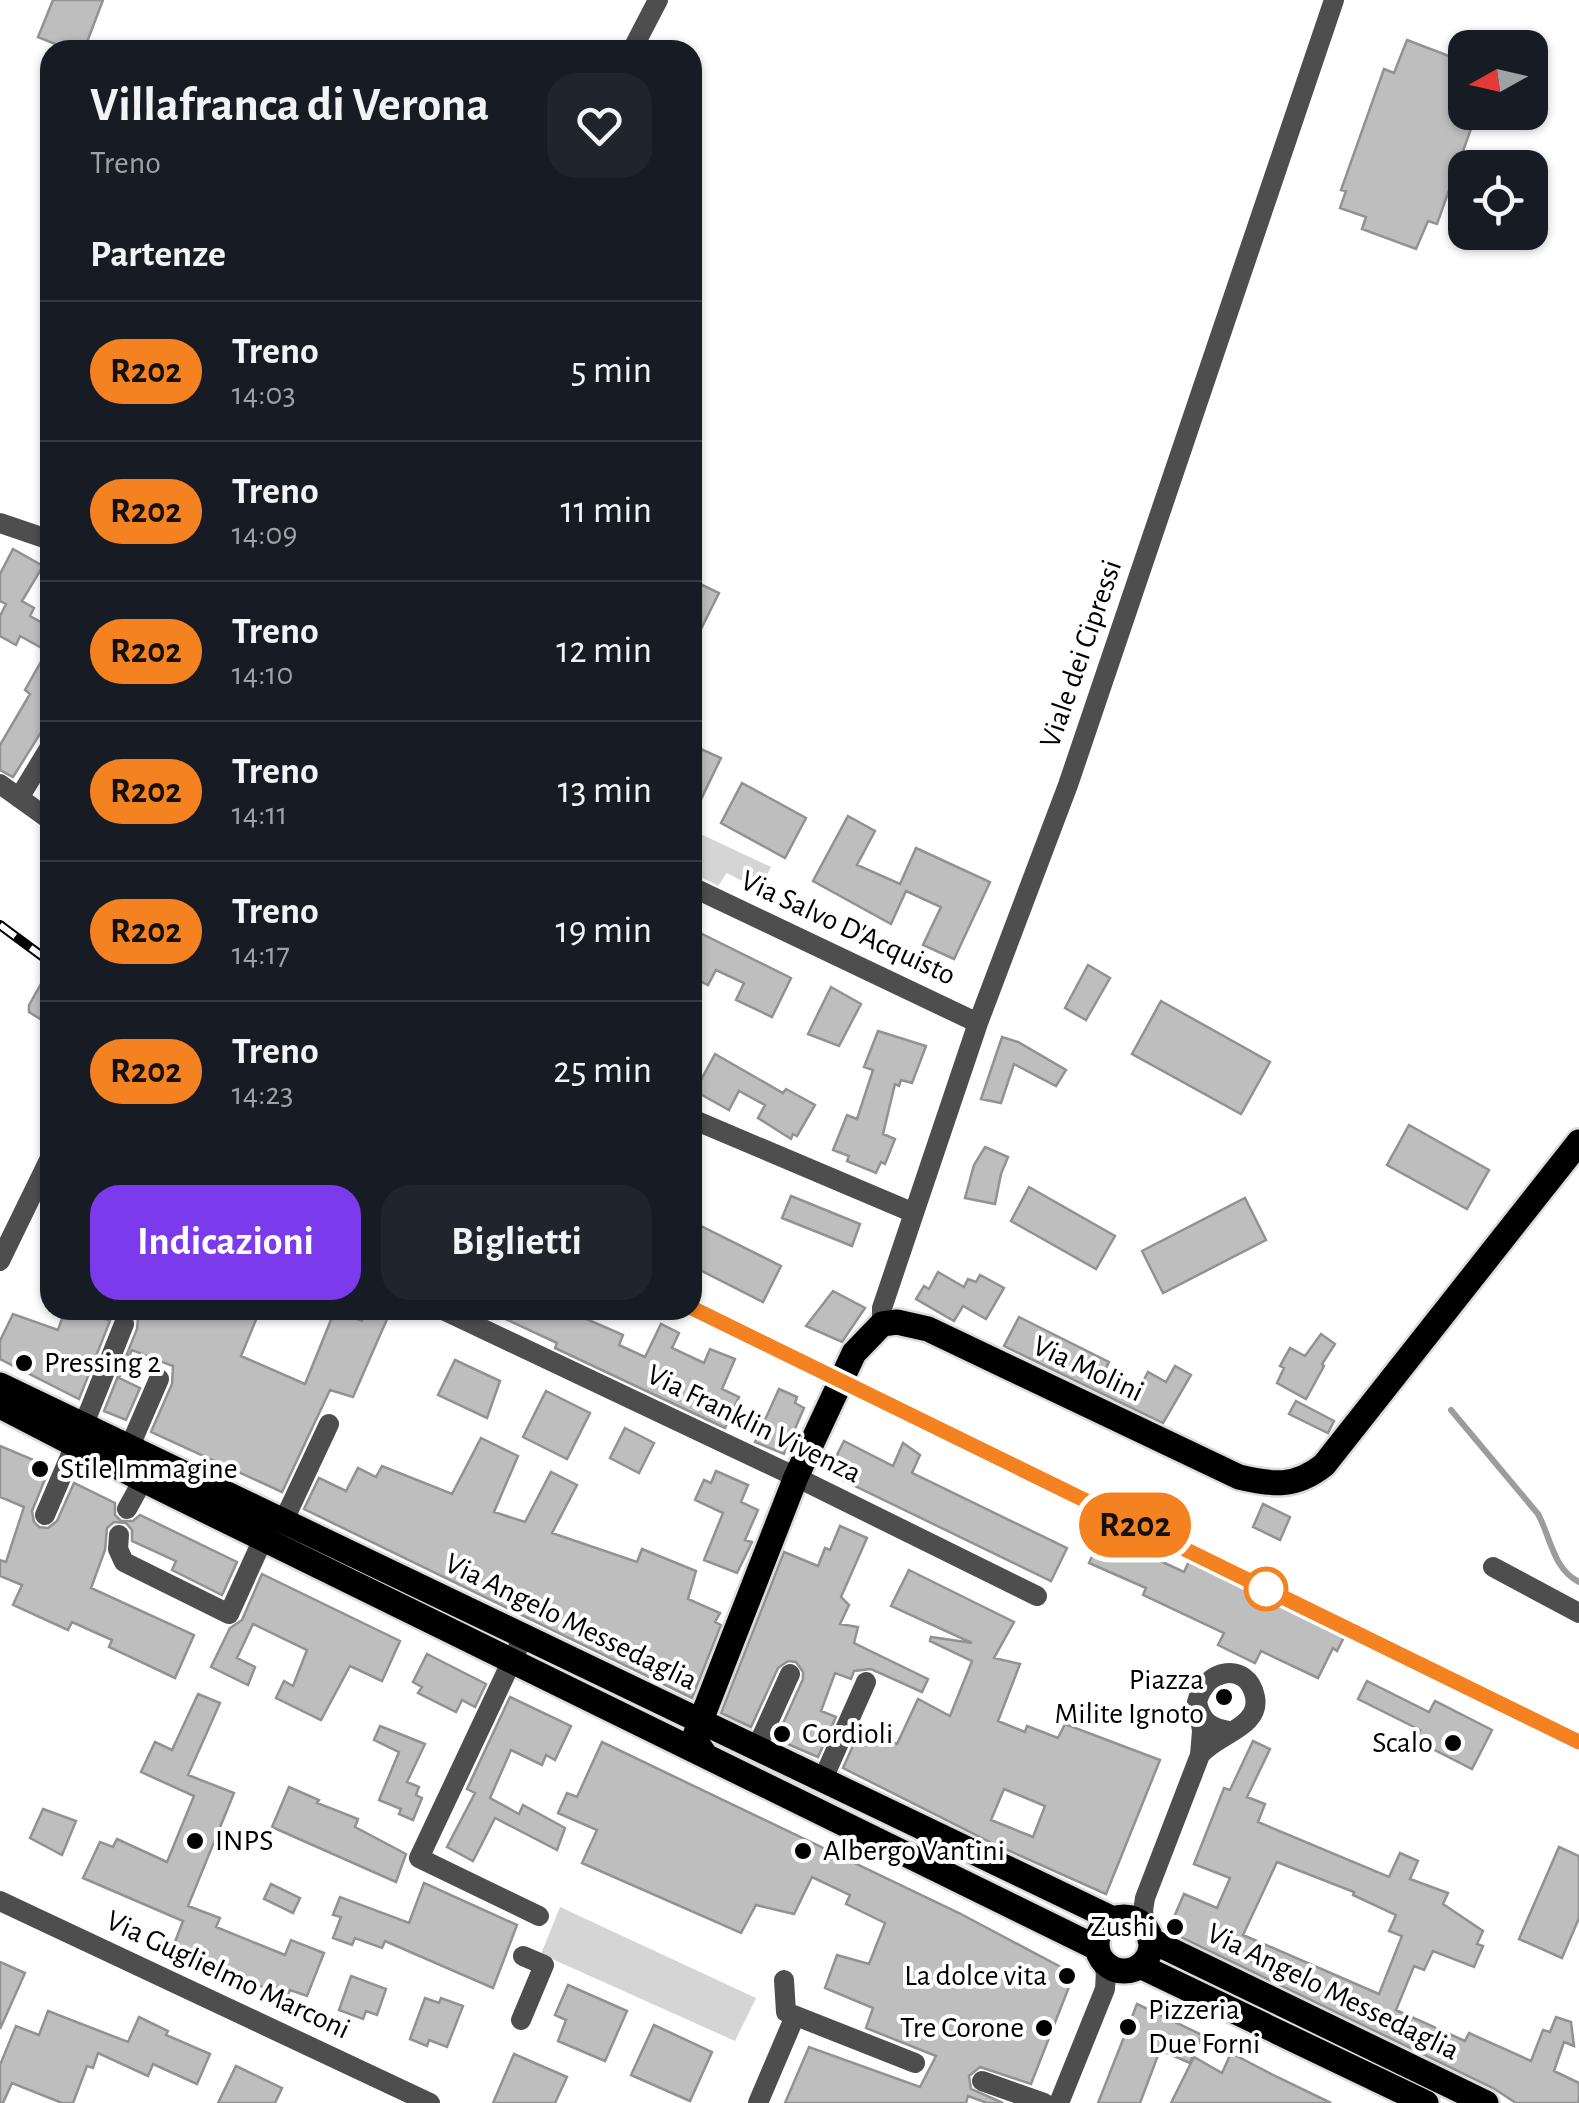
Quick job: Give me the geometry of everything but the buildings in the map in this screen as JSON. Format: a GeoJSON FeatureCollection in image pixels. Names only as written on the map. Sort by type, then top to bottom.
{"type":"FeatureCollection","features":[{"type":"Feature","properties":{"kind":"main road","name":"Via Molini"},"geometry":{"type":"LineString","coordinates":[[882,1324],[897,1322],[928,1329],[1239,1476],[1285,1485],[1300,1482],[1324,1466],[1579,1142]]}},
{"type":"Feature","properties":{"kind":"main road"},"geometry":{"type":"LineString","coordinates":[[706,1756],[696,1737],[700,1720],[796,1476],[854,1354],[882,1324]]}},
{"type":"Feature","properties":{"kind":"main road","name":"Via Angelo Messedaglia"},"geometry":{"type":"LineString","coordinates":[[0,1384],[142,1480],[706,1756],[1099,1954]]}},
{"type":"Feature","properties":{"kind":"main road","name":"Via Angelo Messedaglia"},"geometry":{"type":"LineString","coordinates":[[0,1406],[79,1434],[130,1446],[1117,1918]]}},
{"type":"Feature","properties":{"kind":"main road"},"geometry":{"type":"LineString","coordinates":[[1117,1918],[1135,1920],[1148,1934],[1149,1954],[1134,1969],[1113,1970],[1099,1954],[1100,1931],[1117,1918]]}},
{"type":"Feature","properties":{"kind":"main road","name":"Via Angelo Messedaglia"},"geometry":{"type":"LineString","coordinates":[[1148,1934],[1486,2103]]}},
{"type":"Feature","properties":{"kind":"main road","name":"Via Angelo Messedaglia"},"geometry":{"type":"LineString","coordinates":[[1134,1969],[1426,2103]]}},
{"type":"Feature","properties":{"kind":"street"},"geometry":{"type":"LineString","coordinates":[[637,40],[658,0]]}},
{"type":"Feature","properties":{"kind":"street","name":"Viale dei Cipressi"},"geometry":{"type":"LineString","coordinates":[[882,1324],[882,1308],[978,1023],[1068,785],[1334,0]]}},
{"type":"Feature","properties":{"kind":"street"},"geometry":{"type":"LineString","coordinates":[[0,523],[40,537]]}},
{"type":"Feature","properties":{"kind":"street"},"geometry":{"type":"LineString","coordinates":[[19,798],[40,763]]}},
{"type":"Feature","properties":{"kind":"street"},"geometry":{"type":"LineString","coordinates":[[0,784],[40,813]]}},
{"type":"Feature","properties":{"kind":"street","name":"Via Salvo D'Acquisto"},"geometry":{"type":"LineString","coordinates":[[702,892],[978,1023]]}},
{"type":"Feature","properties":{"kind":"street"},"geometry":{"type":"LineString","coordinates":[[702,1123],[914,1213]]}},
{"type":"Feature","properties":{"kind":"street"},"geometry":{"type":"LineString","coordinates":[[0,1261],[40,1179]]}},
{"type":"Feature","properties":{"kind":"street","name":"Via Franklin Vivenza"},"geometry":{"type":"LineString","coordinates":[[464,1320],[796,1476],[1037,1596]]}},
{"type":"Feature","properties":{"kind":"street"},"geometry":{"type":"LineString","coordinates":[[45,1515],[124,1324]]}},
{"type":"Feature","properties":{"kind":"street"},"geometry":{"type":"LineString","coordinates":[[130,1446],[159,1379]]}},
{"type":"Feature","properties":{"kind":"street"},"geometry":{"type":"LineString","coordinates":[[284,1520],[329,1424]]}},
{"type":"Feature","properties":{"kind":"street"},"geometry":{"type":"LineString","coordinates":[[127,1509],[142,1480]]}},
{"type":"Feature","properties":{"kind":"street"},"geometry":{"type":"LineString","coordinates":[[119,1535],[118,1549],[124,1562],[228,1614],[263,1539]]}},
{"type":"Feature","properties":{"kind":"street"},"geometry":{"type":"LineString","coordinates":[[1494,1567],[1579,1613]]}},
{"type":"Feature","properties":{"kind":"street"},"geometry":{"type":"LineString","coordinates":[[524,1635],[419,1858],[539,1916]]}},
{"type":"Feature","properties":{"kind":"street"},"geometry":{"type":"LineString","coordinates":[[1148,1934],[1143,1912],[1145,1898],[1200,1755],[1208,1744],[1248,1722],[1254,1713],[1255,1695],[1246,1680],[1228,1673],[1213,1676],[1200,1690],[1200,1755]]}},
{"type":"Feature","properties":{"kind":"street"},"geometry":{"type":"LineString","coordinates":[[757,1748],[790,1674]]}},
{"type":"Feature","properties":{"kind":"street"},"geometry":{"type":"LineString","coordinates":[[823,1779],[866,1682]]}},
{"type":"Feature","properties":{"kind":"street"},"geometry":{"type":"LineString","coordinates":[[1199,1712],[1213,1728],[1229,1732]]}},
{"type":"Feature","properties":{"kind":"street"},"geometry":{"type":"LineString","coordinates":[[1117,1918],[1137,1908],[1145,1898]]}},
{"type":"Feature","properties":{"kind":"street","name":"Via Guglielmo Marconi"},"geometry":{"type":"LineString","coordinates":[[0,1901],[430,2103]]}},
{"type":"Feature","properties":{"kind":"street"},"geometry":{"type":"LineString","coordinates":[[1058,2103],[1105,1989],[1106,1971],[1099,1954]]}},
{"type":"Feature","properties":{"kind":"street"},"geometry":{"type":"LineString","coordinates":[[521,2020],[544,1964],[523,1956]]}},
{"type":"Feature","properties":{"kind":"street"},"geometry":{"type":"LineString","coordinates":[[1105,1989],[1134,1969]]}},
{"type":"Feature","properties":{"kind":"street"},"geometry":{"type":"LineString","coordinates":[[784,1980],[786,2012],[915,2063]]}},
{"type":"Feature","properties":{"kind":"street"},"geometry":{"type":"LineString","coordinates":[[758,2103],[795,2016]]}},
{"type":"Feature","properties":{"kind":"street"},"geometry":{"type":"LineString","coordinates":[[982,2081],[1044,2103]]}},
{"type":"Feature","properties":{"kind":"shaded area"},"geometry":{"type":"Polygon","coordinates":[[[702,835],[771,867],[759,890],[727,873],[718,886],[702,878],[702,835]]]}},
{"type":"Feature","properties":{"kind":"shaded area"},"geometry":{"type":"Polygon","coordinates":[[[560,1907],[756,1998],[735,2041],[541,1954],[560,1907]]]}},
{"type":"Feature","properties":{"kind":"waterway"},"geometry":{"type":"LineString","coordinates":[[1451,1410],[1538,1514],[1558,1561],[1579,1582]]}},
{"type":"Feature","properties":{"kind":"railway"},"geometry":{"type":"LineString","coordinates":[[0,925],[40,955]]}},
{"type":"Feature","properties":{"kind":"railway"},"geometry":{"type":"LineString","coordinates":[[702,1313],[1579,1742]]}},
{"type":"Feature","properties":{"kind":"train","name":"R202"},"geometry":{"type":"LineString","coordinates":[[702,1313],[1579,1742]]}},
{"type":"Feature","properties":{"kind":"place","name":"Pressing 2"},"geometry":{"type":"Point","coordinates":[24,1363]}},
{"type":"Feature","properties":{"kind":"place","name":"Stile Immagine"},"geometry":{"type":"Point","coordinates":[40,1469]}},
{"type":"Feature","properties":{"kind":"place","name":"Piazza Milite Ignoto"},"geometry":{"type":"Point","coordinates":[1224,1697]}},
{"type":"Feature","properties":{"kind":"place","name":"Cordioli"},"geometry":{"type":"Point","coordinates":[782,1734]}},
{"type":"Feature","properties":{"kind":"place","name":"Scalo"},"geometry":{"type":"Point","coordinates":[1453,1743]}},
{"type":"Feature","properties":{"kind":"place","name":"INPS"},"geometry":{"type":"Point","coordinates":[195,1841]}},
{"type":"Feature","properties":{"kind":"place","name":"Albergo Vantini"},"geometry":{"type":"Point","coordinates":[803,1851]}},
{"type":"Feature","properties":{"kind":"place","name":"Zushi"},"geometry":{"type":"Point","coordinates":[1175,1927]}},
{"type":"Feature","properties":{"kind":"place","name":"La dolce vita"},"geometry":{"type":"Point","coordinates":[1067,1976]}},
{"type":"Feature","properties":{"kind":"place","name":"Pizzeria Due Forni"},"geometry":{"type":"Point","coordinates":[1128,2027]}},
{"type":"Feature","properties":{"kind":"place","name":"Tre Corone"},"geometry":{"type":"Point","coordinates":[1044,2028]}}]}
